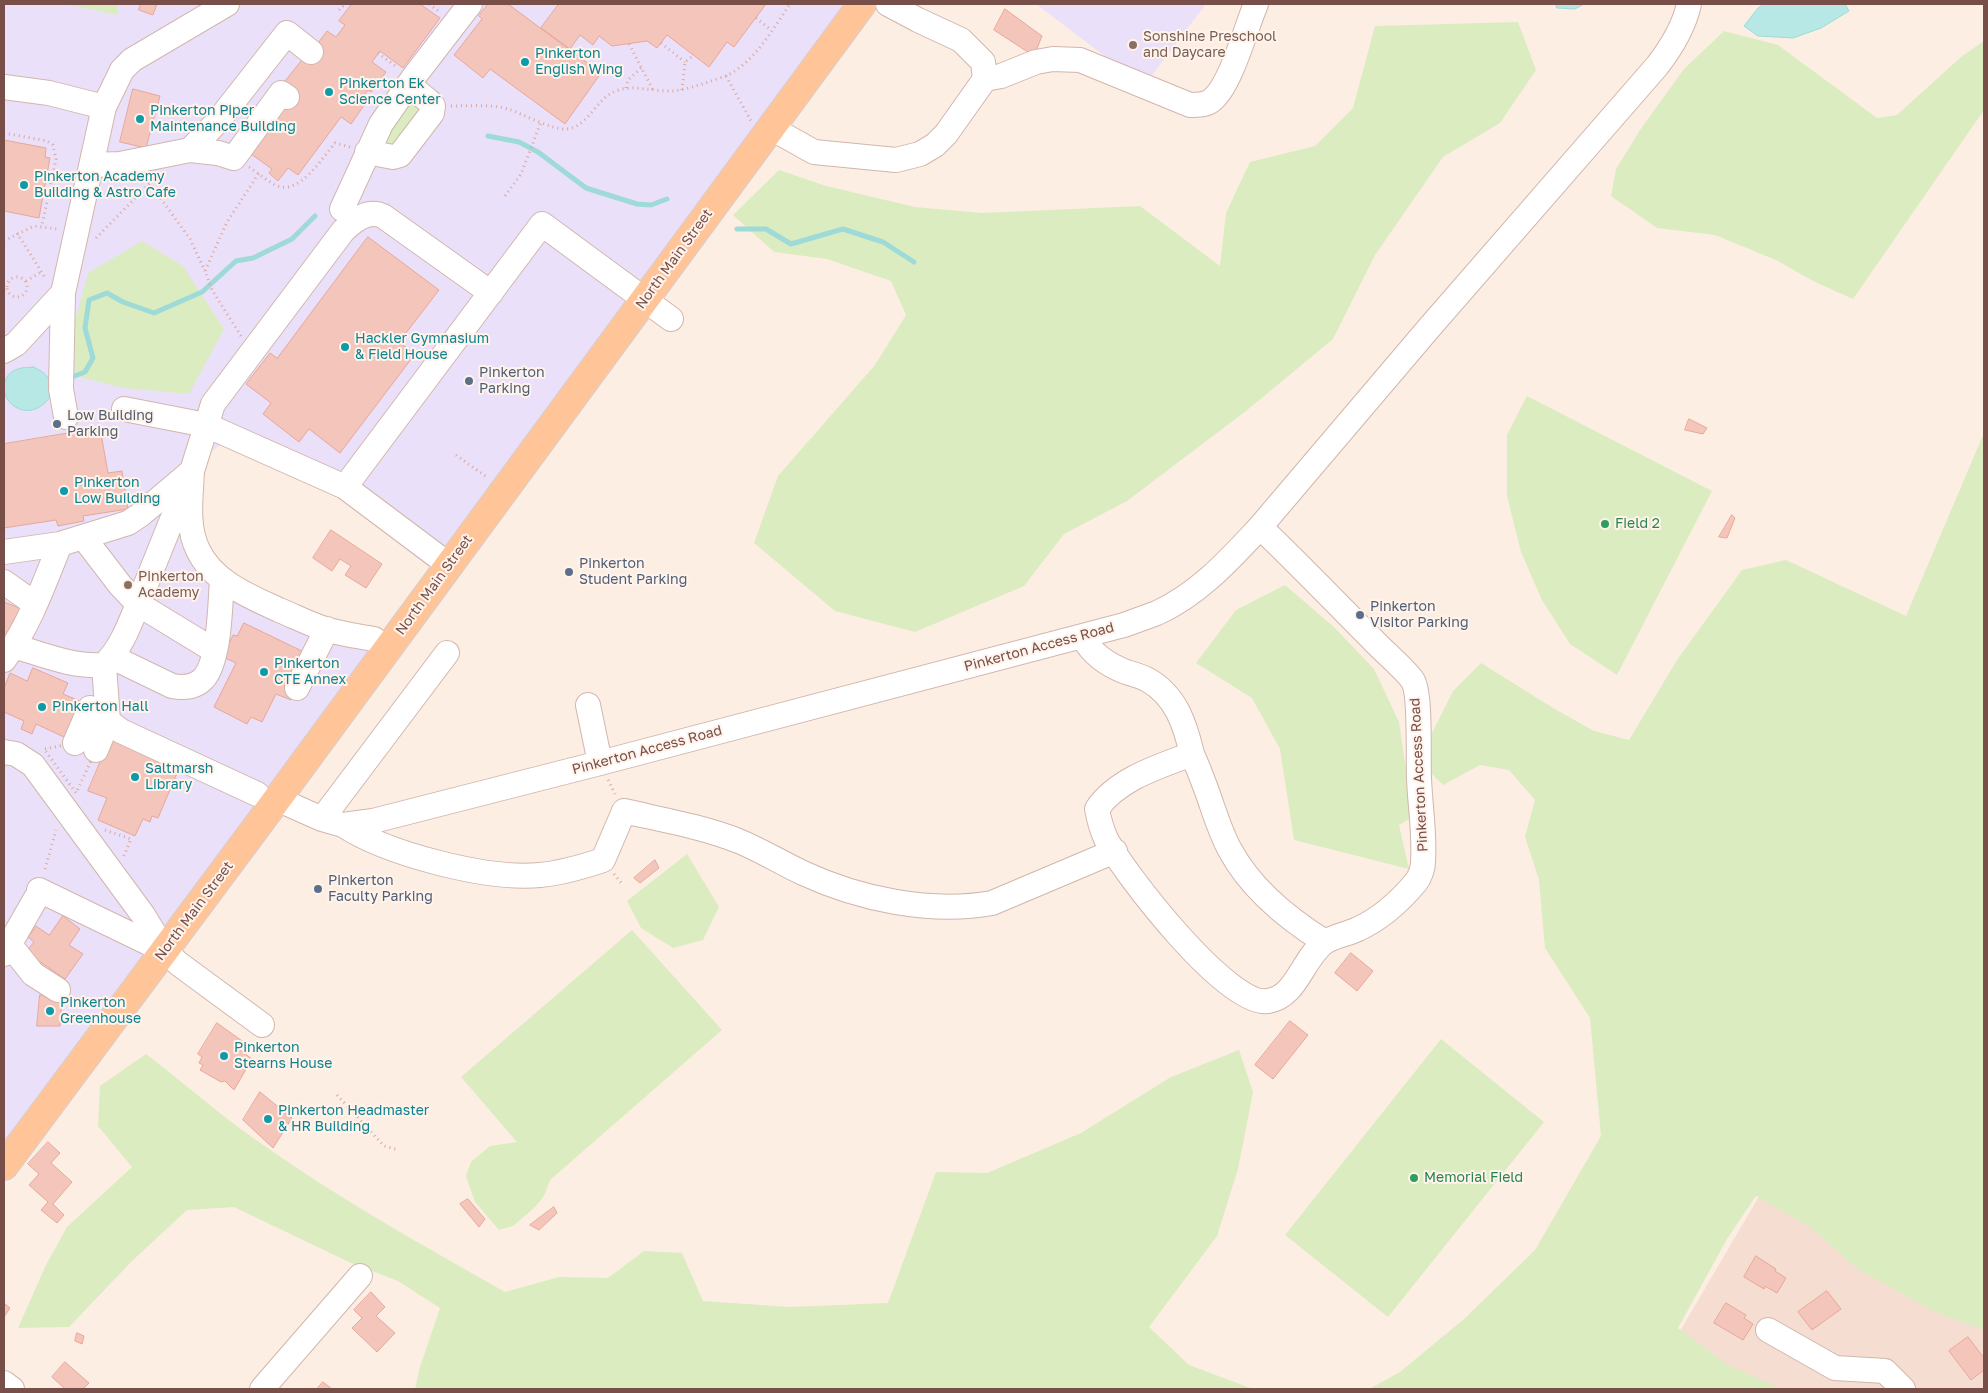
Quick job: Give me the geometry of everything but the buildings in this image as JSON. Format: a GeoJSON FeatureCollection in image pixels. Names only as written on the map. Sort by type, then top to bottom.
{"type":"FeatureCollection","features":[{"type":"Feature","properties":{"kind":"main road","name":"North Main Street"},"geometry":{"type":"LineString","coordinates":[[4,1166],[165,951],[267,796],[449,564],[644,299],[762,126],[855,6]]}},
{"type":"Feature","properties":{"kind":"street"},"geometry":{"type":"LineString","coordinates":[[66,417],[61,389],[65,230],[92,165],[104,107],[122,70],[132,60],[227,4]]}},
{"type":"Feature","properties":{"kind":"street"},"geometry":{"type":"LineString","coordinates":[[342,210],[381,124],[470,4]]}},
{"type":"Feature","properties":{"kind":"street"},"geometry":{"type":"LineString","coordinates":[[762,126],[814,152],[896,160],[920,154],[935,145],[946,134],[984,79],[983,62],[961,40],[888,4]]}},
{"type":"Feature","properties":{"kind":"street"},"geometry":{"type":"LineString","coordinates":[[984,79],[1001,76],[1053,59],[1080,60],[1190,105],[1201,105],[1212,100],[1230,72],[1256,4]]}},
{"type":"Feature","properties":{"kind":"street"},"geometry":{"type":"LineString","coordinates":[[1260,527],[1671,48],[1682,27],[1689,4]]}},
{"type":"Feature","properties":{"kind":"street"},"geometry":{"type":"LineString","coordinates":[[190,150],[218,121],[287,33],[311,52]]}},
{"type":"Feature","properties":{"kind":"street"},"geometry":{"type":"LineString","coordinates":[[92,165],[120,164],[190,150],[218,153],[234,158],[284,95],[256,73]]}},
{"type":"Feature","properties":{"kind":"street"},"geometry":{"type":"LineString","coordinates":[[367,152],[393,157],[400,155],[432,113],[433,106],[409,85]]}},
{"type":"Feature","properties":{"kind":"street"},"geometry":{"type":"LineString","coordinates":[[4,87],[49,93],[104,107]]}},
{"type":"Feature","properties":{"kind":"street"},"geometry":{"type":"LineString","coordinates":[[86,747],[108,721],[108,661],[125,636],[192,470],[213,404],[343,231],[360,217],[376,212],[491,293]]}},
{"type":"Feature","properties":{"kind":"street"},"geometry":{"type":"LineString","coordinates":[[345,486],[542,224],[671,319]]}},
{"type":"Feature","properties":{"kind":"street"},"geometry":{"type":"LineString","coordinates":[[4,351],[16,344],[62,292]]}},
{"type":"Feature","properties":{"kind":"street"},"geometry":{"type":"LineString","coordinates":[[124,409],[206,425],[345,486],[449,564]]}},
{"type":"Feature","properties":{"kind":"street"},"geometry":{"type":"LineString","coordinates":[[4,552],[60,544],[84,538],[128,522],[140,515],[192,470]]}},
{"type":"Feature","properties":{"kind":"street"},"geometry":{"type":"LineString","coordinates":[[192,470],[190,509],[192,532],[198,550],[206,563],[222,580],[243,593],[327,629],[374,639]]}},
{"type":"Feature","properties":{"kind":"street","name":"Pinkerton Access Road"},"geometry":{"type":"LineString","coordinates":[[332,822],[373,821],[1124,625],[1158,612],[1194,591],[1221,568],[1260,527],[1413,682],[1416,700],[1419,780],[1424,841],[1423,865],[1418,880],[1377,919],[1359,929],[1325,942]]}},
{"type":"Feature","properties":{"kind":"street"},"geometry":{"type":"LineString","coordinates":[[84,538],[138,604],[215,651]]}},
{"type":"Feature","properties":{"kind":"street"},"geometry":{"type":"LineString","coordinates":[[60,544],[35,604],[9,653],[87,666],[108,661],[182,687],[196,684],[204,678],[210,668],[215,651],[222,580]]}},
{"type":"Feature","properties":{"kind":"street"},"geometry":{"type":"LineString","coordinates":[[4,582],[35,604]]}},
{"type":"Feature","properties":{"kind":"street"},"geometry":{"type":"LineString","coordinates":[[297,688],[327,629]]}},
{"type":"Feature","properties":{"kind":"street"},"geometry":{"type":"LineString","coordinates":[[1082,636],[1088,648],[1106,662],[1146,679],[1161,689],[1173,702],[1181,716],[1192,754],[1230,850],[1243,870],[1270,900],[1298,926],[1325,942],[1314,953],[1287,991],[1276,999],[1266,1002],[1255,1000],[1241,992],[1203,962],[1145,896],[1107,840],[1100,822],[1097,810],[1102,802],[1112,793],[1142,774],[1192,754]]}},
{"type":"Feature","properties":{"kind":"street"},"geometry":{"type":"LineString","coordinates":[[332,822],[447,653]]}},
{"type":"Feature","properties":{"kind":"street"},"geometry":{"type":"LineString","coordinates":[[588,705],[600,763]]}},
{"type":"Feature","properties":{"kind":"street"},"geometry":{"type":"LineString","coordinates":[[108,721],[121,731],[267,796],[332,822],[364,838],[416,856],[488,873],[518,876],[561,873],[603,860],[624,811],[700,829],[742,842],[804,874],[863,894],[897,901],[939,906],[977,906],[992,903],[1115,851]]}},
{"type":"Feature","properties":{"kind":"street"},"geometry":{"type":"LineString","coordinates":[[4,752],[16,754],[33,764],[142,915],[165,951],[179,964],[262,1025]]}},
{"type":"Feature","properties":{"kind":"street"},"geometry":{"type":"LineString","coordinates":[[58,990],[34,974],[7,950],[40,886],[165,951]]}},
{"type":"Feature","properties":{"kind":"street"},"geometry":{"type":"LineString","coordinates":[[262,1389],[360,1276]]}},
{"type":"Feature","properties":{"kind":"street"},"geometry":{"type":"LineString","coordinates":[[1768,1330],[1835,1368],[1885,1371],[1903,1389]]}},
{"type":"Feature","properties":{"kind":"street"},"geometry":{"type":"LineString","coordinates":[[4,1382],[12,1389]]}},
{"type":"Feature","properties":{"kind":"path"},"geometry":{"type":"LineString","coordinates":[[339,10],[345,4]]}},
{"type":"Feature","properties":{"kind":"path"},"geometry":{"type":"LineString","coordinates":[[433,106],[497,107],[558,128],[574,127],[586,118],[607,95],[626,88],[682,90],[726,76],[746,62],[790,4]]}},
{"type":"Feature","properties":{"kind":"path"},"geometry":{"type":"LineString","coordinates":[[756,18],[771,30]]}},
{"type":"Feature","properties":{"kind":"path"},"geometry":{"type":"LineString","coordinates":[[661,43],[685,62]]}},
{"type":"Feature","properties":{"kind":"path"},"geometry":{"type":"LineString","coordinates":[[630,44],[653,90]]}},
{"type":"Feature","properties":{"kind":"path"},"geometry":{"type":"LineString","coordinates":[[682,90],[685,62],[694,55]]}},
{"type":"Feature","properties":{"kind":"path"},"geometry":{"type":"LineString","coordinates":[[626,88],[628,80],[641,68]]}},
{"type":"Feature","properties":{"kind":"path"},"geometry":{"type":"LineString","coordinates":[[726,76],[762,126]]}},
{"type":"Feature","properties":{"kind":"path"},"geometry":{"type":"LineString","coordinates":[[505,196],[521,174],[542,122]]}},
{"type":"Feature","properties":{"kind":"path"},"geometry":{"type":"LineString","coordinates":[[4,133],[47,141],[53,145],[65,230]]}},
{"type":"Feature","properties":{"kind":"path"},"geometry":{"type":"LineString","coordinates":[[234,158],[275,185],[292,187],[304,180],[335,143],[367,152]]}},
{"type":"Feature","properties":{"kind":"path"},"geometry":{"type":"LineString","coordinates":[[205,271],[227,222],[259,173]]}},
{"type":"Feature","properties":{"kind":"path"},"geometry":{"type":"LineString","coordinates":[[4,241],[27,228],[65,230],[149,182],[156,176]]}},
{"type":"Feature","properties":{"kind":"path"},"geometry":{"type":"LineString","coordinates":[[149,182],[190,239],[212,290],[240,336]]}},
{"type":"Feature","properties":{"kind":"path"},"geometry":{"type":"LineString","coordinates":[[17,233],[41,272],[51,285],[62,292]]}},
{"type":"Feature","properties":{"kind":"path"},"geometry":{"type":"LineString","coordinates":[[26,281],[41,272]]}},
{"type":"Feature","properties":{"kind":"path"},"geometry":{"type":"LineString","coordinates":[[16,277],[26,281],[27,290],[20,296],[10,294],[6,284],[16,277]]}},
{"type":"Feature","properties":{"kind":"path"},"geometry":{"type":"LineString","coordinates":[[456,455],[491,481]]}},
{"type":"Feature","properties":{"kind":"path"},"geometry":{"type":"LineString","coordinates":[[40,886],[57,828]]}},
{"type":"Feature","properties":{"kind":"path"},"geometry":{"type":"LineString","coordinates":[[101,829],[131,839],[122,858]]}},
{"type":"Feature","properties":{"kind":"path"},"geometry":{"type":"LineString","coordinates":[[336,1095],[384,1146],[399,1150]]}},
{"type":"Feature","properties":{"kind":"shaded area","name":"Pinkerton Academy"},"geometry":{"type":"Polygon","coordinates":[[[4,4],[862,4],[441,576],[339,498],[222,444],[205,456],[201,525],[205,541],[220,564],[241,579],[318,616],[397,636],[4,1166],[4,4]]]}},
{"type":"Feature","properties":{"kind":"shaded area","name":"Sonshine Preschool and Daycare"},"geometry":{"type":"Polygon","coordinates":[[[1036,4],[1206,4],[1144,86],[1036,4]]]}},
{"type":"Feature","properties":{"kind":"shaded area"},"geometry":{"type":"Polygon","coordinates":[[[1785,1152],[1984,1288],[1984,1389],[1752,1389],[1673,1343],[1785,1152]]]}},
{"type":"Feature","properties":{"kind":"green space"},"geometry":{"type":"Polygon","coordinates":[[[65,4],[118,4],[117,15],[65,4]]]}},
{"type":"Feature","properties":{"kind":"green space"},"geometry":{"type":"Polygon","coordinates":[[[1518,22],[1536,70],[1500,123],[1443,157],[1375,255],[1333,339],[1246,411],[1127,501],[1064,534],[1024,586],[915,632],[835,611],[754,543],[778,476],[875,365],[906,315],[891,281],[827,259],[774,252],[733,215],[779,170],[826,186],[915,207],[982,213],[1140,206],[1220,266],[1226,213],[1250,162],[1315,146],[1353,108],[1375,26],[1518,22]]]}},
{"type":"Feature","properties":{"kind":"green space"},"geometry":{"type":"Polygon","coordinates":[[[1724,31],[1778,45],[1877,118],[1897,115],[1961,57],[1984,41],[1984,110],[1853,299],[1815,282],[1776,260],[1715,235],[1657,228],[1611,196],[1616,169],[1640,130],[1684,69],[1724,31]]]}},
{"type":"Feature","properties":{"kind":"green space"},"geometry":{"type":"Polygon","coordinates":[[[410,98],[424,106],[396,148],[387,145],[387,133],[410,98]]]}},
{"type":"Feature","properties":{"kind":"green space"},"geometry":{"type":"Polygon","coordinates":[[[142,241],[183,266],[224,329],[189,394],[124,388],[75,376],[74,325],[88,273],[142,241]]]}},
{"type":"Feature","properties":{"kind":"green space","name":"Field 2"},"geometry":{"type":"Polygon","coordinates":[[[1527,396],[1712,491],[1617,675],[1570,644],[1542,600],[1521,552],[1507,496],[1507,435],[1527,396]]]}},
{"type":"Feature","properties":{"kind":"green space"},"geometry":{"type":"Polygon","coordinates":[[[1984,433],[1984,1330],[1935,1312],[1859,1270],[1810,1227],[1756,1196],[1727,1239],[1678,1328],[1728,1365],[1782,1389],[1369,1389],[1400,1372],[1464,1319],[1535,1250],[1601,1136],[1590,1018],[1545,948],[1539,880],[1525,837],[1535,800],[1509,770],[1480,765],[1443,785],[1431,773],[1432,733],[1453,691],[1481,663],[1594,731],[1629,740],[1677,660],[1742,570],[1786,560],[1906,616],[1984,433]]]}},
{"type":"Feature","properties":{"kind":"green space"},"geometry":{"type":"Polygon","coordinates":[[[1285,585],[1335,628],[1374,669],[1399,722],[1413,817],[1399,825],[1409,869],[1294,840],[1280,749],[1252,698],[1196,663],[1236,610],[1285,585]]]}},
{"type":"Feature","properties":{"kind":"green space"},"geometry":{"type":"Polygon","coordinates":[[[687,854],[719,907],[703,940],[673,948],[641,928],[627,901],[687,854]]]}},
{"type":"Feature","properties":{"kind":"green space"},"geometry":{"type":"Polygon","coordinates":[[[632,930],[722,1030],[550,1180],[544,1196],[535,1207],[513,1226],[499,1230],[475,1202],[466,1176],[471,1162],[490,1146],[517,1142],[461,1077],[632,930]]]}},
{"type":"Feature","properties":{"kind":"green space","name":"Memorial Field"},"geometry":{"type":"Polygon","coordinates":[[[1441,1039],[1544,1122],[1388,1317],[1285,1235],[1441,1039]]]}},
{"type":"Feature","properties":{"kind":"green space"},"geometry":{"type":"Polygon","coordinates":[[[1239,1050],[1253,1092],[1238,1169],[1217,1236],[1149,1327],[1189,1365],[1253,1389],[415,1389],[419,1370],[440,1308],[398,1281],[351,1263],[234,1207],[187,1210],[132,1261],[69,1327],[18,1328],[46,1265],[67,1227],[132,1167],[98,1126],[100,1086],[146,1054],[230,1121],[289,1163],[380,1220],[505,1292],[559,1277],[608,1278],[644,1251],[682,1253],[703,1301],[790,1307],[888,1303],[936,1172],[987,1173],[1081,1133],[1171,1077],[1239,1050]]]}},
{"type":"Feature","properties":{"kind":"water"},"geometry":{"type":"Polygon","coordinates":[[[1556,4],[1584,4],[1575,9],[1557,8],[1556,4]]]}},
{"type":"Feature","properties":{"kind":"water"},"geometry":{"type":"Polygon","coordinates":[[[1765,4],[1845,4],[1849,11],[1821,28],[1793,38],[1758,36],[1744,26],[1758,8],[1765,4]]]}},
{"type":"Feature","properties":{"kind":"water"},"geometry":{"type":"Polygon","coordinates":[[[33,367],[46,375],[51,384],[51,394],[46,402],[38,408],[28,410],[18,408],[6,396],[4,391],[5,382],[13,371],[33,367]]]}},
{"type":"Feature","properties":{"kind":"waterway"},"geometry":{"type":"LineString","coordinates":[[488,136],[519,142],[538,152],[586,188],[637,204],[651,205],[667,199]]}},
{"type":"Feature","properties":{"kind":"waterway"},"geometry":{"type":"LineString","coordinates":[[72,377],[85,372],[93,358],[85,328],[89,300],[107,293],[123,302],[154,313],[202,292],[236,261],[253,258],[292,239],[315,216]]}},
{"type":"Feature","properties":{"kind":"waterway"},"geometry":{"type":"LineString","coordinates":[[737,229],[766,229],[791,244],[843,229],[883,242],[914,262]]}},
{"type":"Feature","properties":{"kind":"place","name":"Sonshine Preschool and Daycare"},"geometry":{"type":"Point","coordinates":[1133,45]}},
{"type":"Feature","properties":{"kind":"place","name":"Pinkerton English Wing"},"geometry":{"type":"Point","coordinates":[525,62]}},
{"type":"Feature","properties":{"kind":"place","name":"Pinkerton Ek Science Center"},"geometry":{"type":"Point","coordinates":[329,92]}},
{"type":"Feature","properties":{"kind":"place","name":"Pinkerton Piper Maintenance Building"},"geometry":{"type":"Point","coordinates":[140,119]}},
{"type":"Feature","properties":{"kind":"place","name":"Pinkerton Academy Building & Astro Cafe"},"geometry":{"type":"Point","coordinates":[24,185]}},
{"type":"Feature","properties":{"kind":"place","name":"Hackler Gymnasium & Field House"},"geometry":{"type":"Point","coordinates":[345,347]}},
{"type":"Feature","properties":{"kind":"place","name":"Pinkerton Parking"},"geometry":{"type":"Point","coordinates":[469,381]}},
{"type":"Feature","properties":{"kind":"place","name":"Low Building Parking"},"geometry":{"type":"Point","coordinates":[57,424]}},
{"type":"Feature","properties":{"kind":"place","name":"Pinkerton Low Building"},"geometry":{"type":"Point","coordinates":[64,491]}},
{"type":"Feature","properties":{"kind":"place","name":"Field 2"},"geometry":{"type":"Point","coordinates":[1605,524]}},
{"type":"Feature","properties":{"kind":"place","name":"Pinkerton Student Parking"},"geometry":{"type":"Point","coordinates":[569,572]}},
{"type":"Feature","properties":{"kind":"place","name":"Pinkerton Academy"},"geometry":{"type":"Point","coordinates":[128,585]}},
{"type":"Feature","properties":{"kind":"place","name":"Pinkerton Visitor Parking"},"geometry":{"type":"Point","coordinates":[1360,615]}},
{"type":"Feature","properties":{"kind":"place","name":"Pinkerton CTE Annex"},"geometry":{"type":"Point","coordinates":[264,672]}},
{"type":"Feature","properties":{"kind":"place","name":"Pinkerton Hall"},"geometry":{"type":"Point","coordinates":[42,707]}},
{"type":"Feature","properties":{"kind":"place","name":"Saltmarsh Library"},"geometry":{"type":"Point","coordinates":[135,777]}},
{"type":"Feature","properties":{"kind":"place","name":"Pinkerton Faculty Parking"},"geometry":{"type":"Point","coordinates":[318,889]}},
{"type":"Feature","properties":{"kind":"place","name":"Pinkerton Greenhouse"},"geometry":{"type":"Point","coordinates":[50,1011]}},
{"type":"Feature","properties":{"kind":"place","name":"Pinkerton Stearns House"},"geometry":{"type":"Point","coordinates":[224,1056]}},
{"type":"Feature","properties":{"kind":"place","name":"Pinkerton Headmaster & HR Building"},"geometry":{"type":"Point","coordinates":[268,1119]}},
{"type":"Feature","properties":{"kind":"place","name":"Memorial Field"},"geometry":{"type":"Point","coordinates":[1414,1178]}}]}
